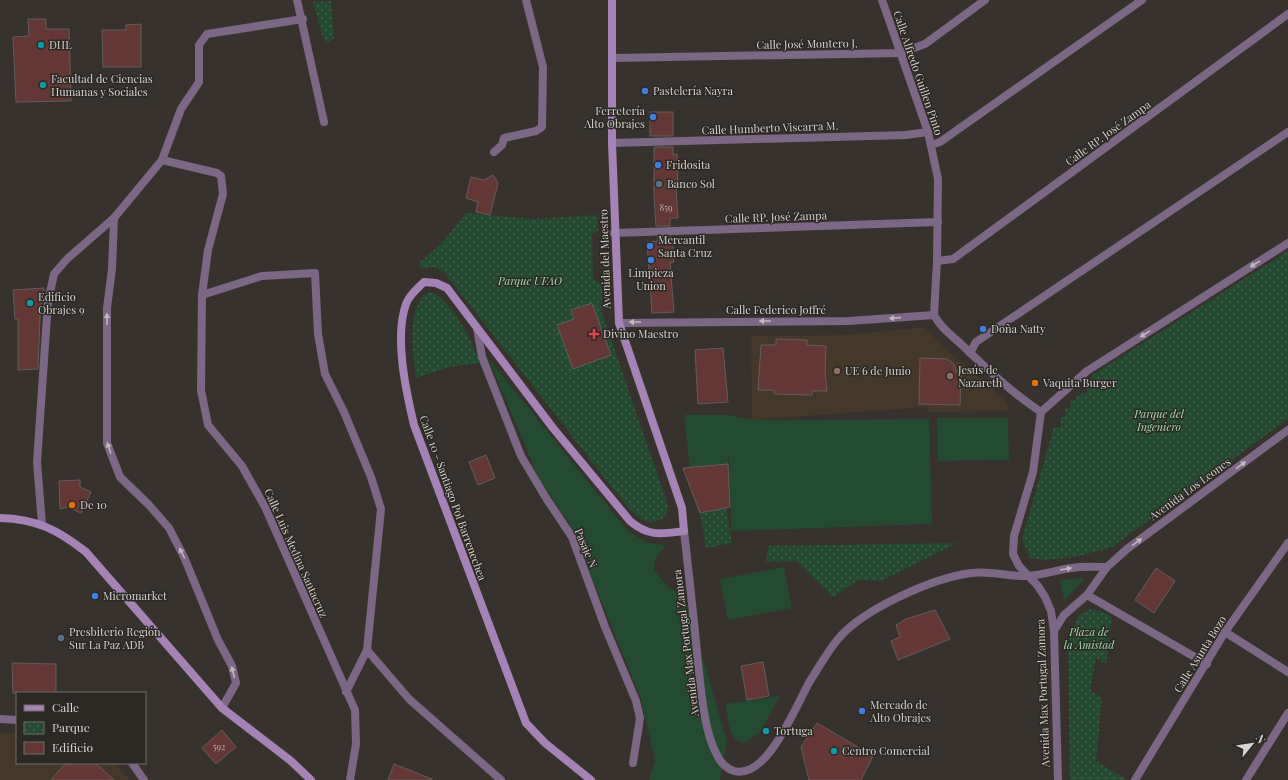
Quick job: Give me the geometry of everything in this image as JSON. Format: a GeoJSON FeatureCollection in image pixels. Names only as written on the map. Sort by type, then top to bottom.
{"type":"FeatureCollection","features":[{"type":"Feature","properties":{"kind":"main road","name":"Avenida del Maestro"},"geometry":{"type":"LineString","coordinates":[[612,0],[612,143],[614,234],[619,322],[682,508],[684,531]]}},
{"type":"Feature","properties":{"kind":"main road","name":"Calle 10 - Santiago Pol Barrenechea"},"geometry":{"type":"LineString","coordinates":[[591,780],[545,744],[526,724],[414,425],[403,379],[402,351],[402,320],[406,303],[413,292],[424,282],[436,283],[447,288],[553,428],[630,521],[648,533],[664,534],[684,531]]}},
{"type":"Feature","properties":{"kind":"main road"},"geometry":{"type":"LineString","coordinates":[[0,518],[16,518],[42,524],[64,535],[86,552],[222,708],[291,762],[311,780]]}},
{"type":"Feature","properties":{"kind":"street"},"geometry":{"type":"LineString","coordinates":[[298,0],[324,122]]}},
{"type":"Feature","properties":{"kind":"street"},"geometry":{"type":"LineString","coordinates":[[494,152],[502,145],[504,138],[536,131],[542,128],[543,66],[526,0]]}},
{"type":"Feature","properties":{"kind":"street","name":"Calle Alfredo Guillen Pinto"},"geometry":{"type":"LineString","coordinates":[[882,0],[928,132],[938,179],[937,261],[934,315]]}},
{"type":"Feature","properties":{"kind":"street","name":"Calle José Montero J."},"geometry":{"type":"LineString","coordinates":[[613,58],[900,53],[925,44],[985,0]]}},
{"type":"Feature","properties":{"kind":"street"},"geometry":{"type":"LineString","coordinates":[[931,145],[940,142],[1142,0]]}},
{"type":"Feature","properties":{"kind":"street","name":"Calle RP. José Zampa"},"geometry":{"type":"LineString","coordinates":[[937,261],[953,259],[1288,14]]}},
{"type":"Feature","properties":{"kind":"street"},"geometry":{"type":"LineString","coordinates":[[42,524],[37,462],[48,302],[54,274],[66,259],[114,218],[162,160],[181,109],[199,82],[199,45],[202,39],[207,34],[303,19]]}},
{"type":"Feature","properties":{"kind":"street","name":"Calle Humberto Viscarra M."},"geometry":{"type":"LineString","coordinates":[[612,143],[906,135],[928,132]]}},
{"type":"Feature","properties":{"kind":"street"},"geometry":{"type":"LineString","coordinates":[[970,353],[976,342],[1288,132]]}},
{"type":"Feature","properties":{"kind":"street","name":"Calle Luis Medina Santacruz"},"geometry":{"type":"LineString","coordinates":[[162,160],[217,173],[221,176],[222,194],[208,250],[202,295],[201,390],[208,426],[242,466],[265,507],[355,710],[356,744],[350,780]]}},
{"type":"Feature","properties":{"kind":"street"},"geometry":{"type":"LineString","coordinates":[[114,218],[112,269],[107,308],[107,443],[120,478],[149,505],[169,528],[184,557],[218,640],[232,666],[236,683],[222,708]]}},
{"type":"Feature","properties":{"kind":"street","name":"Calle RP. José Zampa"},"geometry":{"type":"LineString","coordinates":[[614,234],[938,222]]}},
{"type":"Feature","properties":{"kind":"street"},"geometry":{"type":"LineString","coordinates":[[1106,567],[1070,568],[1027,576],[1018,566],[1013,554],[1013,543],[1033,472],[1041,412],[1087,371],[1288,243]]}},
{"type":"Feature","properties":{"kind":"street"},"geometry":{"type":"LineString","coordinates":[[202,295],[262,276],[314,273],[318,334],[325,374],[344,412],[371,477],[381,508],[367,650],[346,692]]}},
{"type":"Feature","properties":{"kind":"street"},"geometry":{"type":"LineString","coordinates":[[934,315],[937,322],[970,353],[1028,404],[1041,412]]}},
{"type":"Feature","properties":{"kind":"street","name":"Calle Federico Joffré"},"geometry":{"type":"LineString","coordinates":[[619,322],[849,321],[934,315]]}},
{"type":"Feature","properties":{"kind":"street","name":"Pasaje N"},"geometry":{"type":"LineString","coordinates":[[477,328],[482,357],[521,456],[546,498],[572,537],[605,627],[636,701],[640,718],[633,763]]}},
{"type":"Feature","properties":{"kind":"street","name":"Avenida Los Leones"},"geometry":{"type":"LineString","coordinates":[[1054,632],[1064,615],[1087,595],[1106,567],[1127,549],[1288,430]]}},
{"type":"Feature","properties":{"kind":"street","name":"Avenida Max Portugal Zamora"},"geometry":{"type":"LineString","coordinates":[[684,531],[703,704],[716,754],[728,769],[736,772],[752,771],[767,756],[778,742],[810,681],[838,639],[853,624],[883,605],[944,580],[971,572],[998,572],[1027,576],[1038,586],[1051,611],[1054,632],[1058,780]]}},
{"type":"Feature","properties":{"kind":"street","name":"Calle Asunta Bozo"},"geometry":{"type":"LineString","coordinates":[[1135,780],[1207,664],[1225,632],[1288,543]]}},
{"type":"Feature","properties":{"kind":"street"},"geometry":{"type":"LineString","coordinates":[[1087,595],[1207,664]]}},
{"type":"Feature","properties":{"kind":"street"},"geometry":{"type":"LineString","coordinates":[[1225,632],[1288,672]]}},
{"type":"Feature","properties":{"kind":"street"},"geometry":{"type":"LineString","coordinates":[[367,650],[409,699],[501,780]]}},
{"type":"Feature","properties":{"kind":"street"},"geometry":{"type":"LineString","coordinates":[[1246,780],[1288,713]]}},
{"type":"Feature","properties":{"kind":"street"},"geometry":{"type":"LineString","coordinates":[[0,719],[16,720]]}},
{"type":"Feature","properties":{"kind":"street"},"geometry":{"type":"LineString","coordinates":[[133,764],[144,780]]}},
{"type":"Feature","properties":{"kind":"shaded area","name":"UE 6 de Junio"},"geometry":{"type":"Polygon","coordinates":[[[925,328],[948,351],[1005,400],[1009,411],[930,412],[925,407],[752,420],[751,336],[849,335],[925,328]]]}},
{"type":"Feature","properties":{"kind":"shaded area"},"geometry":{"type":"Polygon","coordinates":[[[16,733],[16,764],[116,764],[130,780],[0,780],[0,734],[16,733]]]}},
{"type":"Feature","properties":{"kind":"green space"},"geometry":{"type":"Polygon","coordinates":[[[331,1],[334,38],[328,43],[323,38],[313,2],[331,1]]]}},
{"type":"Feature","properties":{"kind":"green space","name":"Parque UFAO"},"geometry":{"type":"Polygon","coordinates":[[[466,213],[531,219],[597,215],[598,231],[592,234],[593,279],[602,285],[602,313],[668,505],[668,510],[662,519],[653,522],[646,521],[640,518],[628,507],[444,272],[434,267],[422,269],[418,264],[442,243],[466,213]]]}},
{"type":"Feature","properties":{"kind":"green space","name":"Parque del Ingeniero"},"geometry":{"type":"Polygon","coordinates":[[[1288,251],[1288,419],[1112,547],[1075,557],[1044,560],[1030,558],[1022,539],[1054,427],[1061,427],[1060,418],[1066,416],[1065,409],[1071,408],[1070,401],[1076,400],[1075,396],[1087,393],[1087,388],[1093,387],[1091,376],[1288,251]]]}},
{"type":"Feature","properties":{"kind":"green space"},"geometry":{"type":"Polygon","coordinates":[[[430,292],[446,302],[453,311],[467,333],[480,363],[449,367],[416,378],[413,344],[414,318],[417,307],[422,298],[430,292]]]}},
{"type":"Feature","properties":{"kind":"green space"},"geometry":{"type":"Polygon","coordinates":[[[488,358],[628,531],[647,543],[666,545],[655,559],[654,570],[667,586],[685,598],[727,742],[720,780],[649,780],[655,760],[640,696],[569,523],[538,477],[488,358]]]}},
{"type":"Feature","properties":{"kind":"green space"},"geometry":{"type":"Polygon","coordinates":[[[684,415],[727,415],[752,420],[929,419],[932,524],[731,531],[729,452],[728,464],[690,468],[684,415]]]}},
{"type":"Feature","properties":{"kind":"green space"},"geometry":{"type":"Polygon","coordinates":[[[937,418],[1008,418],[1009,460],[938,461],[937,418]]]}},
{"type":"Feature","properties":{"kind":"green space"},"geometry":{"type":"Polygon","coordinates":[[[726,508],[732,543],[706,548],[700,513],[726,508]]]}},
{"type":"Feature","properties":{"kind":"green space"},"geometry":{"type":"Polygon","coordinates":[[[957,543],[881,581],[858,580],[833,597],[796,561],[766,562],[768,546],[957,543]]]}},
{"type":"Feature","properties":{"kind":"green space"},"geometry":{"type":"Polygon","coordinates":[[[784,567],[792,608],[728,620],[720,579],[784,567]]]}},
{"type":"Feature","properties":{"kind":"green space"},"geometry":{"type":"Polygon","coordinates":[[[1083,578],[1083,581],[1064,601],[1060,580],[1083,578]]]}},
{"type":"Feature","properties":{"kind":"green space","name":"Plaza de la Amistad"},"geometry":{"type":"Polygon","coordinates":[[[1091,609],[1112,617],[1106,664],[1096,658],[1090,690],[1102,698],[1096,761],[1127,780],[1070,780],[1068,643],[1078,616],[1091,609]]]}},
{"type":"Feature","properties":{"kind":"green space"},"geometry":{"type":"Polygon","coordinates":[[[780,696],[760,732],[745,743],[739,742],[732,734],[728,722],[726,704],[780,696]]]}},
{"type":"Feature","properties":{"kind":"building"},"geometry":{"type":"Polygon","coordinates":[[[28,19],[46,19],[46,29],[69,29],[71,101],[16,102],[13,37],[29,36],[28,19]]]}},
{"type":"Feature","properties":{"kind":"building","name":"DHL"},"geometry":{"type":"Polygon","coordinates":[[[141,24],[141,67],[103,67],[102,30],[126,30],[126,25],[141,24]]]}},
{"type":"Feature","properties":{"kind":"building"},"geometry":{"type":"Polygon","coordinates":[[[650,112],[673,112],[673,136],[650,136],[650,112]]]}},
{"type":"Feature","properties":{"kind":"building"},"geometry":{"type":"Polygon","coordinates":[[[654,147],[673,147],[673,155],[677,154],[678,189],[676,189],[678,218],[670,218],[670,226],[656,226],[654,198],[654,147]]]}},
{"type":"Feature","properties":{"kind":"building"},"geometry":{"type":"Polygon","coordinates":[[[493,175],[498,183],[490,215],[476,212],[478,202],[466,198],[471,177],[484,180],[493,175]]]}},
{"type":"Feature","properties":{"kind":"building"},"geometry":{"type":"Polygon","coordinates":[[[657,237],[672,237],[674,262],[670,263],[674,312],[652,313],[647,242],[658,241],[657,237]]]}},
{"type":"Feature","properties":{"kind":"building"},"geometry":{"type":"Polygon","coordinates":[[[44,288],[40,317],[38,369],[18,370],[18,319],[15,319],[13,290],[44,288]]]}},
{"type":"Feature","properties":{"kind":"building"},"geometry":{"type":"Polygon","coordinates":[[[592,303],[611,355],[573,369],[557,325],[574,319],[571,310],[592,303]]]}},
{"type":"Feature","properties":{"kind":"building"},"geometry":{"type":"Polygon","coordinates":[[[776,339],[807,340],[807,345],[826,346],[825,370],[827,391],[812,391],[812,395],[774,394],[774,390],[758,390],[761,345],[776,345],[776,339]]]}},
{"type":"Feature","properties":{"kind":"building","name":"Divino Maestro"},"geometry":{"type":"Polygon","coordinates":[[[723,348],[728,402],[698,404],[695,350],[723,348]]]}},
{"type":"Feature","properties":{"kind":"building"},"geometry":{"type":"Polygon","coordinates":[[[920,358],[947,359],[954,364],[956,371],[961,371],[960,405],[919,404],[920,358]]]}},
{"type":"Feature","properties":{"kind":"building"},"geometry":{"type":"Polygon","coordinates":[[[486,455],[495,478],[478,485],[469,462],[486,455]]]}},
{"type":"Feature","properties":{"kind":"building"},"geometry":{"type":"Polygon","coordinates":[[[728,464],[730,507],[700,513],[683,468],[728,464]]]}},
{"type":"Feature","properties":{"kind":"building"},"geometry":{"type":"Polygon","coordinates":[[[80,480],[80,487],[91,492],[81,513],[68,507],[60,509],[59,481],[80,480]]]}},
{"type":"Feature","properties":{"kind":"building"},"geometry":{"type":"Polygon","coordinates":[[[1156,568],[1175,581],[1154,613],[1135,600],[1156,568]]]}},
{"type":"Feature","properties":{"kind":"building"},"geometry":{"type":"Polygon","coordinates":[[[935,610],[950,639],[898,660],[891,641],[900,637],[896,625],[906,619],[935,610]]]}},
{"type":"Feature","properties":{"kind":"building"},"geometry":{"type":"Polygon","coordinates":[[[763,662],[769,696],[747,700],[741,666],[763,662]]]}},
{"type":"Feature","properties":{"kind":"building"},"geometry":{"type":"Polygon","coordinates":[[[12,663],[56,664],[56,692],[13,693],[12,663]]]}},
{"type":"Feature","properties":{"kind":"building","name":"Centro Comercial"},"geometry":{"type":"Polygon","coordinates":[[[817,723],[873,756],[861,780],[809,780],[801,747],[817,723]]]}},
{"type":"Feature","properties":{"kind":"building"},"geometry":{"type":"Polygon","coordinates":[[[222,730],[236,747],[216,764],[202,748],[222,730]]]}},
{"type":"Feature","properties":{"kind":"building"},"geometry":{"type":"Polygon","coordinates":[[[65,764],[96,764],[114,780],[51,780],[65,764]]]}},
{"type":"Feature","properties":{"kind":"building"},"geometry":{"type":"Polygon","coordinates":[[[394,764],[432,779],[432,780],[388,780],[394,764]]]}},
{"type":"Feature","properties":{"kind":"place","name":"DHL"},"geometry":{"type":"Point","coordinates":[41,45]}},
{"type":"Feature","properties":{"kind":"place","name":"Facultad de Ciencias Humanas y Sociales"},"geometry":{"type":"Point","coordinates":[43,85]}},
{"type":"Feature","properties":{"kind":"place","name":"Pastelería Nayra"},"geometry":{"type":"Point","coordinates":[645,91]}},
{"type":"Feature","properties":{"kind":"place","name":"Ferretería Alto Obrajes"},"geometry":{"type":"Point","coordinates":[653,117]}},
{"type":"Feature","properties":{"kind":"place","name":"Fridosita"},"geometry":{"type":"Point","coordinates":[658,165]}},
{"type":"Feature","properties":{"kind":"place","name":"Banco Sol"},"geometry":{"type":"Point","coordinates":[659,184]}},
{"type":"Feature","properties":{"kind":"place","name":"Mercantil Santa Cruz"},"geometry":{"type":"Point","coordinates":[650,246]}},
{"type":"Feature","properties":{"kind":"place","name":"Limpieza Union"},"geometry":{"type":"Point","coordinates":[651,260]}},
{"type":"Feature","properties":{"kind":"place","name":"Edificio Obrajes 9"},"geometry":{"type":"Point","coordinates":[30,303]}},
{"type":"Feature","properties":{"kind":"place","name":"Doña Natty"},"geometry":{"type":"Point","coordinates":[983,329]}},
{"type":"Feature","properties":{"kind":"place","name":"Divino Maestro"},"geometry":{"type":"Point","coordinates":[594,334]}},
{"type":"Feature","properties":{"kind":"place","name":"UE 6 de Junio"},"geometry":{"type":"Point","coordinates":[837,371]}},
{"type":"Feature","properties":{"kind":"place","name":"Jesús de Nazareth"},"geometry":{"type":"Point","coordinates":[950,376]}},
{"type":"Feature","properties":{"kind":"place","name":"Vaquita Burger"},"geometry":{"type":"Point","coordinates":[1035,383]}},
{"type":"Feature","properties":{"kind":"place","name":"De 10"},"geometry":{"type":"Point","coordinates":[72,505]}},
{"type":"Feature","properties":{"kind":"place","name":"Micromarket"},"geometry":{"type":"Point","coordinates":[95,596]}},
{"type":"Feature","properties":{"kind":"place","name":"Presbiterio Región Sur La Paz ADB"},"geometry":{"type":"Point","coordinates":[61,638]}},
{"type":"Feature","properties":{"kind":"place","name":"Mercado de Alto Obrajes"},"geometry":{"type":"Point","coordinates":[862,711]}},
{"type":"Feature","properties":{"kind":"place","name":"Tortuga"},"geometry":{"type":"Point","coordinates":[766,731]}},
{"type":"Feature","properties":{"kind":"place","name":"Centro Comercial"},"geometry":{"type":"Point","coordinates":[834,751]}}]}
